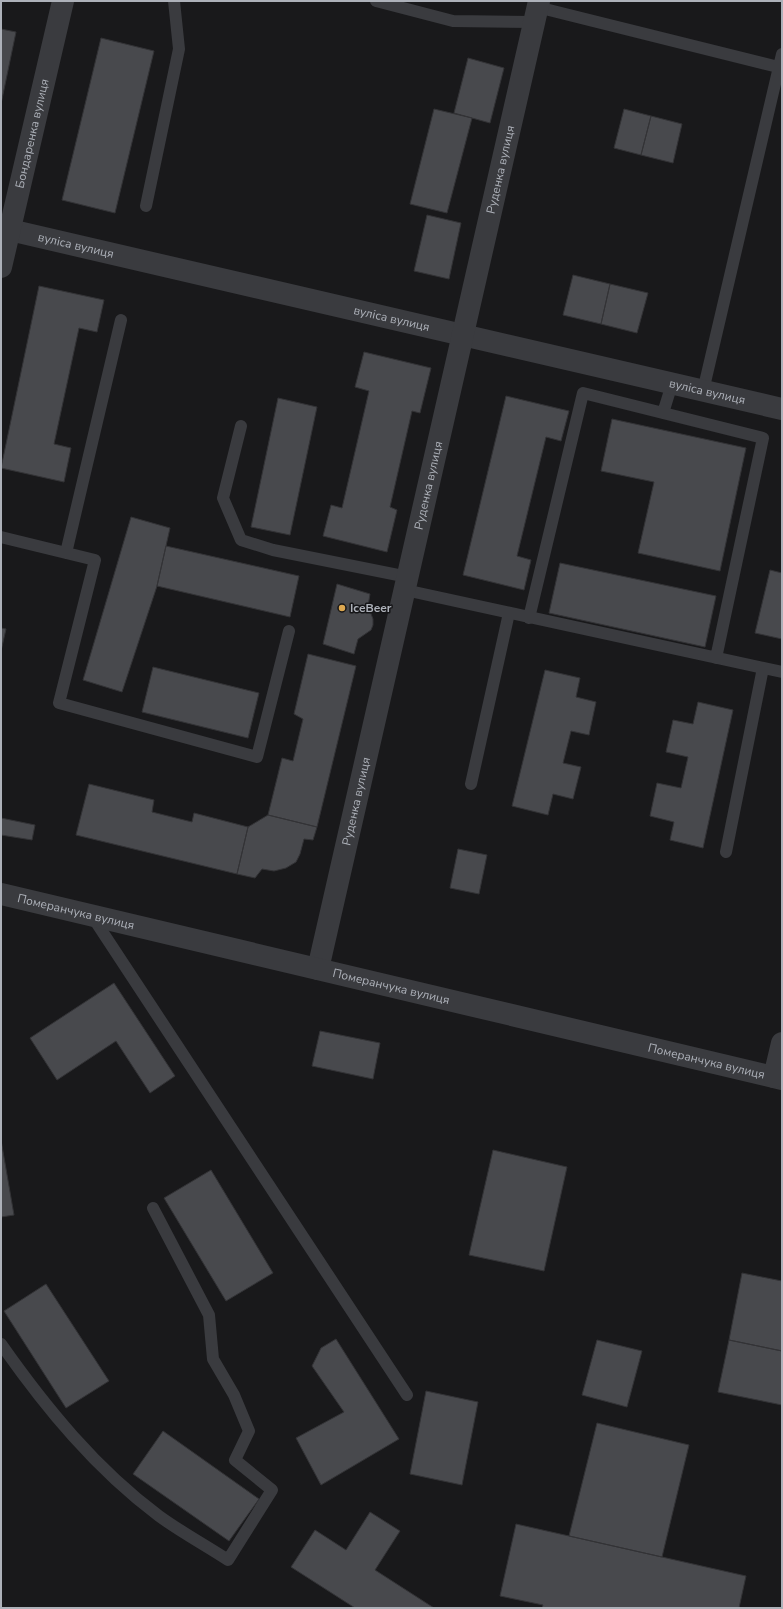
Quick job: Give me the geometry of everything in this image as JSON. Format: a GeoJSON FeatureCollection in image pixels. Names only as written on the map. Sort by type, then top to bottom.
{"type":"FeatureCollection","features":[{"type":"Feature","properties":{"kind":"street","name":"Бондаренка вулиця"},"geometry":{"type":"LineString","coordinates":[[1,267],[5,230],[63,1]]}},
{"type":"Feature","properties":{"kind":"street","name":"Руденка вулиця"},"geometry":{"type":"LineString","coordinates":[[318,970],[537,10]]}},
{"type":"Feature","properties":{"kind":"street","name":"вуліса вулиця"},"geometry":{"type":"LineString","coordinates":[[5,230],[782,409]]}},
{"type":"Feature","properties":{"kind":"street","name":"Померанчука вулиця"},"geometry":{"type":"LineString","coordinates":[[1,894],[778,1078]]}},
{"type":"Feature","properties":{"kind":"street"},"geometry":{"type":"LineString","coordinates":[[778,1078],[782,1042]]}},
{"type":"Feature","properties":{"kind":"lane"},"geometry":{"type":"LineString","coordinates":[[146,206],[179,49],[174,1]]}},
{"type":"Feature","properties":{"kind":"lane"},"geometry":{"type":"LineString","coordinates":[[376,1],[453,21],[537,10],[780,68]]}},
{"type":"Feature","properties":{"kind":"lane"},"geometry":{"type":"LineString","coordinates":[[703,391],[780,68],[782,54]]}},
{"type":"Feature","properties":{"kind":"lane"},"geometry":{"type":"LineString","coordinates":[[66,553],[121,320]]}},
{"type":"Feature","properties":{"kind":"lane"},"geometry":{"type":"LineString","coordinates":[[664,413],[672,384]]}},
{"type":"Feature","properties":{"kind":"lane"},"geometry":{"type":"LineString","coordinates":[[529,618],[583,393],[763,438],[716,658]]}},
{"type":"Feature","properties":{"kind":"lane"},"geometry":{"type":"LineString","coordinates":[[241,426],[223,498],[241,540],[273,550],[406,584],[529,618],[782,672]]}},
{"type":"Feature","properties":{"kind":"lane"},"geometry":{"type":"LineString","coordinates":[[1,537],[95,560],[59,703],[257,757],[289,631]]}},
{"type":"Feature","properties":{"kind":"lane"},"geometry":{"type":"LineString","coordinates":[[471,784],[509,613]]}},
{"type":"Feature","properties":{"kind":"lane"},"geometry":{"type":"LineString","coordinates":[[726,852],[763,668]]}},
{"type":"Feature","properties":{"kind":"lane"},"geometry":{"type":"LineString","coordinates":[[92,916],[407,1395]]}},
{"type":"Feature","properties":{"kind":"lane"},"geometry":{"type":"LineString","coordinates":[[1,1344],[31,1386],[68,1431],[125,1488],[160,1516],[228,1560],[272,1490],[235,1460],[249,1431],[234,1395],[213,1359],[209,1315],[153,1208]]}},
{"type":"Feature","properties":{"kind":"building"},"geometry":{"type":"Polygon","coordinates":[[[1,29],[16,32],[1,104],[1,29]]]}},
{"type":"Feature","properties":{"kind":"building"},"geometry":{"type":"Polygon","coordinates":[[[101,38],[154,51],[115,213],[62,200],[101,38]]]}},
{"type":"Feature","properties":{"kind":"building"},"geometry":{"type":"Polygon","coordinates":[[[468,58],[504,68],[490,123],[454,113],[468,58]]]}},
{"type":"Feature","properties":{"kind":"building"},"geometry":{"type":"Polygon","coordinates":[[[434,109],[472,118],[447,213],[410,204],[434,109]]]}},
{"type":"Feature","properties":{"kind":"building"},"geometry":{"type":"Polygon","coordinates":[[[624,109],[651,116],[641,155],[614,148],[624,109]]]}},
{"type":"Feature","properties":{"kind":"building"},"geometry":{"type":"Polygon","coordinates":[[[651,116],[682,124],[673,163],[641,155],[651,116]]]}},
{"type":"Feature","properties":{"kind":"building"},"geometry":{"type":"Polygon","coordinates":[[[427,215],[461,223],[449,279],[414,271],[427,215]]]}},
{"type":"Feature","properties":{"kind":"building"},"geometry":{"type":"Polygon","coordinates":[[[573,275],[610,284],[601,324],[563,315],[573,275]]]}},
{"type":"Feature","properties":{"kind":"building"},"geometry":{"type":"Polygon","coordinates":[[[610,284],[648,293],[637,333],[601,324],[610,284]]]}},
{"type":"Feature","properties":{"kind":"building"},"geometry":{"type":"Polygon","coordinates":[[[39,286],[104,300],[97,332],[79,328],[54,444],[71,448],[64,482],[1,468],[39,286]]]}},
{"type":"Feature","properties":{"kind":"building"},"geometry":{"type":"Polygon","coordinates":[[[364,352],[431,368],[420,413],[412,411],[390,507],[397,510],[387,552],[323,536],[331,505],[342,508],[369,391],[355,387],[364,352]]]}},
{"type":"Feature","properties":{"kind":"building"},"geometry":{"type":"Polygon","coordinates":[[[506,396],[569,411],[561,441],[546,437],[517,556],[531,560],[524,590],[463,575],[506,396]]]}},
{"type":"Feature","properties":{"kind":"building"},"geometry":{"type":"Polygon","coordinates":[[[278,398],[317,407],[290,535],[251,527],[278,398]]]}},
{"type":"Feature","properties":{"kind":"building"},"geometry":{"type":"Polygon","coordinates":[[[612,419],[746,448],[720,571],[638,553],[654,482],[601,471],[612,419]]]}},
{"type":"Feature","properties":{"kind":"building"},"geometry":{"type":"Polygon","coordinates":[[[131,517],[170,528],[157,586],[122,692],[83,680],[131,517]]]}},
{"type":"Feature","properties":{"kind":"building"},"geometry":{"type":"Polygon","coordinates":[[[166,546],[299,576],[290,617],[157,586],[166,546]]]}},
{"type":"Feature","properties":{"kind":"building"},"geometry":{"type":"Polygon","coordinates":[[[560,563],[716,596],[705,647],[549,613],[560,563]]]}},
{"type":"Feature","properties":{"kind":"building"},"geometry":{"type":"Polygon","coordinates":[[[770,570],[782,573],[782,639],[755,633],[770,570]]]}},
{"type":"Feature","properties":{"kind":"building"},"geometry":{"type":"Polygon","coordinates":[[[337,584],[370,594],[368,606],[373,619],[373,625],[371,630],[358,639],[354,654],[323,644],[337,584]]]}},
{"type":"Feature","properties":{"kind":"building"},"geometry":{"type":"Polygon","coordinates":[[[1,628],[6,629],[1,651],[1,628]]]}},
{"type":"Feature","properties":{"kind":"building"},"geometry":{"type":"Polygon","coordinates":[[[308,654],[356,666],[317,827],[268,815],[282,758],[293,761],[303,719],[294,714],[308,654]]]}},
{"type":"Feature","properties":{"kind":"building"},"geometry":{"type":"Polygon","coordinates":[[[153,667],[259,693],[248,738],[142,712],[153,667]]]}},
{"type":"Feature","properties":{"kind":"building"},"geometry":{"type":"Polygon","coordinates":[[[545,670],[580,678],[576,697],[596,702],[589,735],[571,731],[563,763],[581,767],[573,799],[553,794],[548,815],[512,806],[545,670]]]}},
{"type":"Feature","properties":{"kind":"building"},"geometry":{"type":"Polygon","coordinates":[[[698,702],[733,710],[703,848],[670,840],[674,822],[650,816],[657,783],[681,788],[688,757],[666,752],[673,720],[693,724],[698,702]]]}},
{"type":"Feature","properties":{"kind":"building"},"geometry":{"type":"Polygon","coordinates":[[[89,784],[154,800],[152,812],[192,822],[194,813],[248,827],[237,874],[76,835],[89,784]]]}},
{"type":"Feature","properties":{"kind":"building"},"geometry":{"type":"Polygon","coordinates":[[[268,815],[317,827],[313,840],[304,839],[296,862],[286,868],[274,871],[262,869],[255,878],[237,874],[248,827],[268,815]]]}},
{"type":"Feature","properties":{"kind":"building"},"geometry":{"type":"Polygon","coordinates":[[[1,818],[35,825],[32,840],[1,835],[1,818]]]}},
{"type":"Feature","properties":{"kind":"building"},"geometry":{"type":"Polygon","coordinates":[[[458,849],[487,855],[479,894],[450,888],[458,849]]]}},
{"type":"Feature","properties":{"kind":"building"},"geometry":{"type":"Polygon","coordinates":[[[114,983],[175,1076],[150,1093],[116,1041],[57,1080],[30,1038],[114,983]]]}},
{"type":"Feature","properties":{"kind":"building"},"geometry":{"type":"Polygon","coordinates":[[[320,1031],[380,1043],[373,1079],[312,1066],[320,1031]]]}},
{"type":"Feature","properties":{"kind":"building"},"geometry":{"type":"Polygon","coordinates":[[[1,1140],[14,1215],[1,1217],[1,1140]]]}},
{"type":"Feature","properties":{"kind":"building"},"geometry":{"type":"Polygon","coordinates":[[[493,1150],[567,1167],[544,1271],[469,1255],[493,1150]]]}},
{"type":"Feature","properties":{"kind":"building"},"geometry":{"type":"Polygon","coordinates":[[[211,1170],[273,1273],[226,1301],[164,1198],[211,1170]]]}},
{"type":"Feature","properties":{"kind":"building"},"geometry":{"type":"Polygon","coordinates":[[[742,1273],[782,1281],[782,1351],[729,1340],[742,1273]]]}},
{"type":"Feature","properties":{"kind":"building"},"geometry":{"type":"Polygon","coordinates":[[[46,1284],[109,1381],[66,1408],[4,1311],[46,1284]]]}},
{"type":"Feature","properties":{"kind":"building"},"geometry":{"type":"Polygon","coordinates":[[[336,1339],[399,1439],[321,1485],[296,1438],[344,1412],[312,1366],[321,1348],[336,1339]]]}},
{"type":"Feature","properties":{"kind":"building"},"geometry":{"type":"Polygon","coordinates":[[[597,1340],[642,1351],[627,1407],[582,1395],[597,1340]]]}},
{"type":"Feature","properties":{"kind":"building"},"geometry":{"type":"Polygon","coordinates":[[[729,1340],[782,1351],[782,1405],[718,1392],[729,1340]]]}},
{"type":"Feature","properties":{"kind":"building"},"geometry":{"type":"Polygon","coordinates":[[[426,1391],[478,1402],[462,1485],[410,1474],[426,1391]]]}},
{"type":"Feature","properties":{"kind":"building"},"geometry":{"type":"Polygon","coordinates":[[[597,1423],[689,1445],[662,1557],[569,1536],[597,1423]]]}},
{"type":"Feature","properties":{"kind":"building"},"geometry":{"type":"Polygon","coordinates":[[[163,1431],[259,1499],[229,1541],[133,1474],[163,1431]]]}},
{"type":"Feature","properties":{"kind":"building"},"geometry":{"type":"Polygon","coordinates":[[[370,1512],[400,1531],[375,1570],[434,1608],[355,1608],[291,1567],[315,1530],[346,1550],[370,1512]]]}},
{"type":"Feature","properties":{"kind":"building"},"geometry":{"type":"Polygon","coordinates":[[[516,1524],[746,1576],[739,1608],[542,1608],[543,1605],[500,1596],[516,1524]]]}},
{"type":"Feature","properties":{"kind":"place","name":"IceBeer"},"geometry":{"type":"Point","coordinates":[342,608]}}]}
